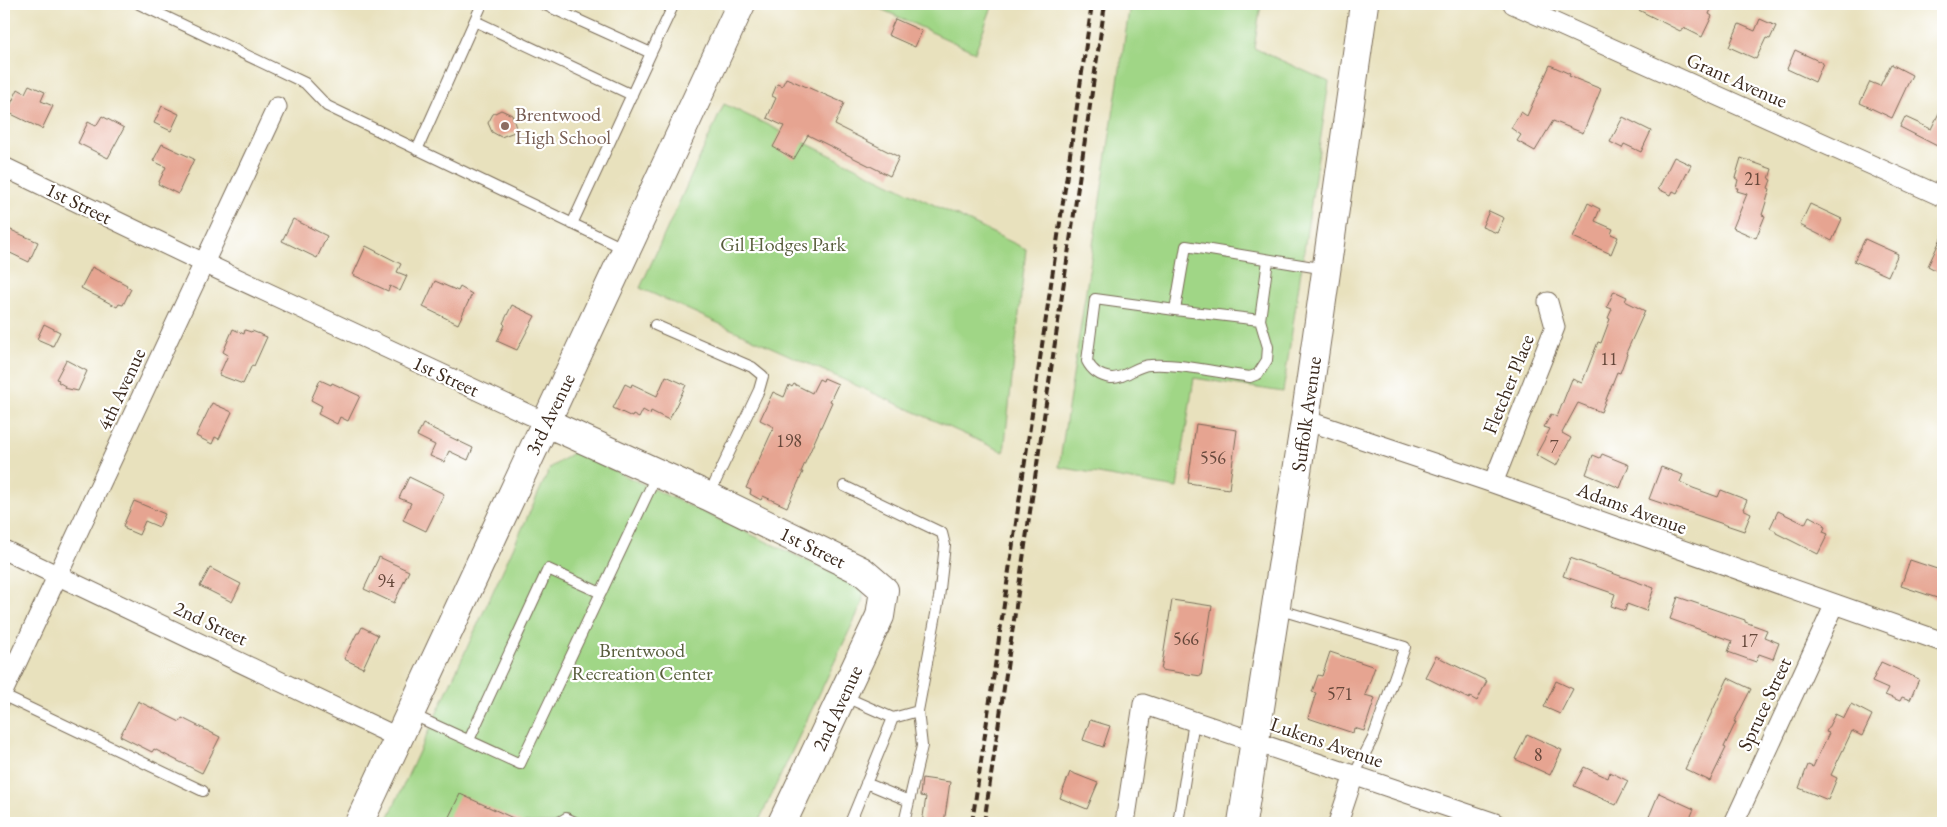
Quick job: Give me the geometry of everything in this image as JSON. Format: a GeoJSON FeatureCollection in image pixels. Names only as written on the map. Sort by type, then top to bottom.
{"type":"FeatureCollection","features":[{"type":"Feature","properties":{"kind":"street","name":"3rd Avenue"},"geometry":{"type":"LineString","coordinates":[[358,823],[741,4]]}},
{"type":"Feature","properties":{"kind":"street","name":"Suffolk Avenue"},"geometry":{"type":"LineString","coordinates":[[1242,823],[1305,420],[1364,4]]}},
{"type":"Feature","properties":{"kind":"street","name":"Grant Avenue"},"geometry":{"type":"LineString","coordinates":[[1513,4],[1943,197]]}},
{"type":"Feature","properties":{"kind":"street","name":"4th Avenue"},"geometry":{"type":"LineString","coordinates":[[4,690],[277,107]]}},
{"type":"Feature","properties":{"kind":"street","name":"1st Street"},"geometry":{"type":"LineString","coordinates":[[4,167],[204,263],[708,496],[862,571],[884,590]]}},
{"type":"Feature","properties":{"kind":"street","name":"Fletcher Place"},"geometry":{"type":"LineString","coordinates":[[1493,483],[1555,327],[1548,302]]}},
{"type":"Feature","properties":{"kind":"street","name":"Adams Avenue"},"geometry":{"type":"LineString","coordinates":[[1305,420],[1493,483],[1943,642]]}},
{"type":"Feature","properties":{"kind":"street","name":"2nd Street"},"geometry":{"type":"LineString","coordinates":[[4,550],[58,576],[405,726]]}},
{"type":"Feature","properties":{"kind":"street","name":"2nd Avenue"},"geometry":{"type":"LineString","coordinates":[[782,823],[880,616],[884,590]]}},
{"type":"Feature","properties":{"kind":"street","name":"Spruce Street"},"geometry":{"type":"LineString","coordinates":[[1734,823],[1835,604]]}},
{"type":"Feature","properties":{"kind":"street","name":"Lukens Avenue"},"geometry":{"type":"LineString","coordinates":[[1125,823],[1143,704],[1495,823]]}},
{"type":"Feature","properties":{"kind":"street"},"geometry":{"type":"LineString","coordinates":[[1338,823],[1354,775]]}},
{"type":"Feature","properties":{"kind":"lane"},"geometry":{"type":"LineString","coordinates":[[139,4],[305,83],[327,106],[627,250]]}},
{"type":"Feature","properties":{"kind":"lane"},"geometry":{"type":"LineString","coordinates":[[417,150],[482,4]]}},
{"type":"Feature","properties":{"kind":"lane"},"geometry":{"type":"LineString","coordinates":[[543,4],[651,53]]}},
{"type":"Feature","properties":{"kind":"lane"},"geometry":{"type":"LineString","coordinates":[[572,224],[651,53],[670,5]]}},
{"type":"Feature","properties":{"kind":"lane"},"geometry":{"type":"LineString","coordinates":[[475,21],[632,95]]}},
{"type":"Feature","properties":{"kind":"lane"},"geometry":{"type":"LineString","coordinates":[[1175,310],[1186,246],[1326,269]]}},
{"type":"Feature","properties":{"kind":"lane"},"geometry":{"type":"LineString","coordinates":[[1260,320],[1096,299],[1087,361],[1092,370],[1100,375],[1113,378],[1148,364],[1250,377],[1258,374],[1267,360],[1268,347],[1260,320],[1268,260]]}},
{"type":"Feature","properties":{"kind":"lane"},"geometry":{"type":"LineString","coordinates":[[655,325],[752,367],[763,376],[759,390],[708,496]]}},
{"type":"Feature","properties":{"kind":"lane"},"geometry":{"type":"LineString","coordinates":[[405,726],[469,740],[520,764],[658,473]]}},
{"type":"Feature","properties":{"kind":"lane"},"geometry":{"type":"LineString","coordinates":[[844,486],[942,533],[945,545],[939,598],[918,711],[922,746],[904,823]]}},
{"type":"Feature","properties":{"kind":"lane"},"geometry":{"type":"LineString","coordinates":[[469,740],[548,569],[601,594]]}},
{"type":"Feature","properties":{"kind":"lane"},"geometry":{"type":"LineString","coordinates":[[1276,609],[1405,647],[1373,738],[1354,775]]}},
{"type":"Feature","properties":{"kind":"lane"},"geometry":{"type":"LineString","coordinates":[[4,696],[203,791]]}},
{"type":"Feature","properties":{"kind":"lane"},"geometry":{"type":"LineString","coordinates":[[842,696],[893,718],[918,711]]}},
{"type":"Feature","properties":{"kind":"lane"},"geometry":{"type":"LineString","coordinates":[[850,823],[893,718]]}},
{"type":"Feature","properties":{"kind":"lane"},"geometry":{"type":"LineString","coordinates":[[1178,823],[1194,721]]}},
{"type":"Feature","properties":{"kind":"lane"},"geometry":{"type":"LineString","coordinates":[[866,784],[909,801]]}},
{"type":"Feature","properties":{"kind":"lane"},"geometry":{"type":"LineString","coordinates":[[558,823],[566,818],[577,823]]}},
{"type":"Feature","properties":{"kind":"green space"},"geometry":{"type":"Polygon","coordinates":[[[870,4],[993,4],[975,52],[870,4]]]}},
{"type":"Feature","properties":{"kind":"green space"},"geometry":{"type":"Polygon","coordinates":[[[1130,4],[1261,4],[1254,48],[1329,82],[1283,392],[1194,378],[1177,488],[1059,467],[1130,4]]]}},
{"type":"Feature","properties":{"kind":"green space","name":"Gil Hodges Park"},"geometry":{"type":"Polygon","coordinates":[[[724,104],[1026,249],[1004,452],[640,288],[724,104]]]}},
{"type":"Feature","properties":{"kind":"green space","name":"Brentwood Recreation Center"},"geometry":{"type":"Polygon","coordinates":[[[574,452],[855,583],[864,590],[862,604],[758,823],[386,823],[550,468],[574,452]]]}},
{"type":"Feature","properties":{"kind":"building"},"geometry":{"type":"Polygon","coordinates":[[[1627,4],[1704,4],[1712,7],[1709,14],[1712,16],[1702,37],[1684,28],[1680,31],[1627,4]]]}},
{"type":"Feature","properties":{"kind":"building"},"geometry":{"type":"Polygon","coordinates":[[[895,19],[922,31],[915,47],[888,35],[895,19]]]}},
{"type":"Feature","properties":{"kind":"building"},"geometry":{"type":"Polygon","coordinates":[[[1760,19],[1776,26],[1770,39],[1766,38],[1756,59],[1729,47],[1739,24],[1755,31],[1760,19]]]}},
{"type":"Feature","properties":{"kind":"building"},"geometry":{"type":"Polygon","coordinates":[[[1795,50],[1823,63],[1815,82],[1787,69],[1795,50]]]}},
{"type":"Feature","properties":{"kind":"building"},"geometry":{"type":"Polygon","coordinates":[[[1891,64],[1912,75],[1892,118],[1860,103],[1870,82],[1880,86],[1891,64]]]}},
{"type":"Feature","properties":{"kind":"building"},"geometry":{"type":"Polygon","coordinates":[[[1550,65],[1570,74],[1569,76],[1601,89],[1583,133],[1553,121],[1535,151],[1517,141],[1521,135],[1511,128],[1521,112],[1527,116],[1550,65]]]}},
{"type":"Feature","properties":{"kind":"building"},"geometry":{"type":"Polygon","coordinates":[[[786,78],[844,103],[835,125],[899,157],[890,176],[808,135],[794,159],[773,147],[784,126],[767,118],[776,98],[772,96],[777,84],[782,86],[786,78]]]}},
{"type":"Feature","properties":{"kind":"building"},"geometry":{"type":"Polygon","coordinates":[[[29,85],[45,92],[41,101],[53,106],[42,129],[7,112],[18,89],[25,93],[29,85]]]}},
{"type":"Feature","properties":{"kind":"building"},"geometry":{"type":"Polygon","coordinates":[[[1943,105],[1943,149],[1900,127],[1905,117],[1931,129],[1943,105]]]}},
{"type":"Feature","properties":{"kind":"building"},"geometry":{"type":"Polygon","coordinates":[[[162,106],[179,114],[171,131],[154,123],[162,106]]]}},
{"type":"Feature","properties":{"kind":"building"},"geometry":{"type":"Polygon","coordinates":[[[501,110],[512,115],[517,131],[501,137],[492,132],[488,123],[493,114],[501,110]]]}},
{"type":"Feature","properties":{"kind":"building"},"geometry":{"type":"Polygon","coordinates":[[[102,116],[124,128],[108,158],[78,143],[88,122],[96,126],[102,116]]]}},
{"type":"Feature","properties":{"kind":"building"},"geometry":{"type":"Polygon","coordinates":[[[1623,117],[1651,131],[1641,152],[1624,144],[1622,148],[1610,142],[1623,117]]]}},
{"type":"Feature","properties":{"kind":"building"},"geometry":{"type":"Polygon","coordinates":[[[162,144],[194,159],[178,194],[158,184],[166,167],[153,161],[162,144]]]}},
{"type":"Feature","properties":{"kind":"building"},"geometry":{"type":"Polygon","coordinates":[[[1674,157],[1691,165],[1677,193],[1673,191],[1671,195],[1658,189],[1674,157]]]}},
{"type":"Feature","properties":{"kind":"building"},"geometry":{"type":"Polygon","coordinates":[[[1741,158],[1772,169],[1768,188],[1770,189],[1762,215],[1765,216],[1756,238],[1733,228],[1747,194],[1737,191],[1738,188],[1736,188],[1738,180],[1735,178],[1741,158]]]}},
{"type":"Feature","properties":{"kind":"building"},"geometry":{"type":"Polygon","coordinates":[[[1588,203],[1600,209],[1595,221],[1613,229],[1611,234],[1618,237],[1611,254],[1573,237],[1588,203]]]}},
{"type":"Feature","properties":{"kind":"building"},"geometry":{"type":"Polygon","coordinates":[[[1810,204],[1842,219],[1832,241],[1800,225],[1810,204]]]}},
{"type":"Feature","properties":{"kind":"building"},"geometry":{"type":"Polygon","coordinates":[[[1489,211],[1504,218],[1497,233],[1482,227],[1489,211]]]}},
{"type":"Feature","properties":{"kind":"building"},"geometry":{"type":"Polygon","coordinates":[[[293,219],[327,236],[317,258],[282,241],[293,219]]]}},
{"type":"Feature","properties":{"kind":"building"},"geometry":{"type":"Polygon","coordinates":[[[4,227],[38,242],[29,262],[4,250],[4,227]]]}},
{"type":"Feature","properties":{"kind":"building"},"geometry":{"type":"Polygon","coordinates":[[[1943,234],[1943,274],[1928,266],[1943,234]]]}},
{"type":"Feature","properties":{"kind":"building"},"geometry":{"type":"Polygon","coordinates":[[[1865,239],[1898,254],[1888,276],[1854,261],[1865,239]]]}},
{"type":"Feature","properties":{"kind":"building"},"geometry":{"type":"Polygon","coordinates":[[[366,246],[401,264],[397,272],[407,276],[400,291],[390,286],[388,291],[353,275],[366,246]]]}},
{"type":"Feature","properties":{"kind":"building"},"geometry":{"type":"Polygon","coordinates":[[[92,267],[127,285],[126,287],[131,289],[123,305],[119,304],[117,307],[81,288],[92,267]]]}},
{"type":"Feature","properties":{"kind":"building"},"geometry":{"type":"Polygon","coordinates":[[[435,281],[458,291],[460,287],[472,294],[458,324],[423,307],[435,281]]]}},
{"type":"Feature","properties":{"kind":"building"},"geometry":{"type":"Polygon","coordinates":[[[1614,291],[1627,297],[1625,301],[1645,311],[1626,353],[1620,373],[1617,372],[1601,412],[1578,403],[1562,433],[1571,438],[1556,466],[1536,455],[1550,429],[1544,427],[1551,414],[1557,417],[1572,379],[1582,383],[1598,342],[1601,343],[1610,319],[1608,318],[1612,309],[1607,307],[1614,291]]]}},
{"type":"Feature","properties":{"kind":"building"},"geometry":{"type":"Polygon","coordinates":[[[512,305],[535,316],[517,350],[497,341],[512,305]]]}},
{"type":"Feature","properties":{"kind":"building"},"geometry":{"type":"Polygon","coordinates":[[[44,324],[60,332],[53,346],[37,339],[44,324]]]}},
{"type":"Feature","properties":{"kind":"building"},"geometry":{"type":"Polygon","coordinates":[[[233,329],[244,334],[245,330],[252,331],[267,337],[254,366],[252,365],[243,384],[219,375],[228,355],[223,352],[233,329]]]}},
{"type":"Feature","properties":{"kind":"building"},"geometry":{"type":"Polygon","coordinates":[[[66,360],[87,371],[78,391],[64,388],[65,386],[56,379],[66,360]]]}},
{"type":"Feature","properties":{"kind":"building"},"geometry":{"type":"Polygon","coordinates":[[[666,376],[686,385],[669,420],[651,411],[650,414],[643,410],[639,418],[633,415],[632,417],[613,408],[625,384],[631,387],[632,384],[657,396],[666,376]]]}},
{"type":"Feature","properties":{"kind":"building"},"geometry":{"type":"Polygon","coordinates":[[[824,378],[838,384],[787,507],[763,496],[761,500],[750,494],[751,490],[746,488],[774,427],[760,420],[773,392],[784,397],[789,385],[792,387],[794,384],[812,393],[819,379],[823,381],[824,378]]]}},
{"type":"Feature","properties":{"kind":"building"},"geometry":{"type":"Polygon","coordinates":[[[320,380],[331,385],[332,383],[360,396],[348,421],[340,417],[337,424],[318,414],[322,406],[311,400],[320,380]]]}},
{"type":"Feature","properties":{"kind":"building"},"geometry":{"type":"Polygon","coordinates":[[[212,403],[232,412],[219,439],[215,437],[212,444],[196,436],[212,403]]]}},
{"type":"Feature","properties":{"kind":"building"},"geometry":{"type":"Polygon","coordinates":[[[423,424],[473,448],[468,460],[449,451],[444,462],[430,456],[435,445],[417,436],[423,424]]]}},
{"type":"Feature","properties":{"kind":"building"},"geometry":{"type":"Polygon","coordinates":[[[1196,424],[1237,430],[1229,489],[1188,483],[1196,424]]]}},
{"type":"Feature","properties":{"kind":"building"},"geometry":{"type":"Polygon","coordinates":[[[1602,454],[1629,465],[1620,488],[1586,474],[1593,455],[1600,458],[1602,454]]]}},
{"type":"Feature","properties":{"kind":"building"},"geometry":{"type":"Polygon","coordinates":[[[1661,467],[1683,475],[1680,482],[1693,488],[1718,497],[1721,490],[1747,500],[1743,509],[1751,513],[1744,531],[1649,499],[1661,467]]]}},
{"type":"Feature","properties":{"kind":"building"},"geometry":{"type":"Polygon","coordinates":[[[409,477],[444,494],[426,531],[403,520],[411,503],[399,498],[409,477]]]}},
{"type":"Feature","properties":{"kind":"building"},"geometry":{"type":"Polygon","coordinates":[[[134,501],[165,514],[159,527],[145,521],[139,535],[125,529],[123,526],[134,501]]]}},
{"type":"Feature","properties":{"kind":"building"},"geometry":{"type":"Polygon","coordinates":[[[1778,511],[1805,524],[1809,516],[1824,524],[1823,532],[1828,534],[1818,554],[1776,533],[1776,531],[1770,528],[1778,511]]]}},
{"type":"Feature","properties":{"kind":"building"},"geometry":{"type":"Polygon","coordinates":[[[379,557],[409,571],[394,603],[364,589],[379,557]]]}},
{"type":"Feature","properties":{"kind":"building"},"geometry":{"type":"Polygon","coordinates":[[[1570,558],[1654,588],[1646,611],[1627,604],[1625,611],[1611,606],[1615,594],[1563,576],[1570,558]]]}},
{"type":"Feature","properties":{"kind":"building"},"geometry":{"type":"Polygon","coordinates":[[[1910,560],[1943,571],[1943,600],[1901,586],[1910,560]]]}},
{"type":"Feature","properties":{"kind":"building"},"geometry":{"type":"Polygon","coordinates":[[[210,568],[241,584],[232,602],[200,586],[210,568]]]}},
{"type":"Feature","properties":{"kind":"building"},"geometry":{"type":"Polygon","coordinates":[[[1678,597],[1745,620],[1745,622],[1767,630],[1764,637],[1779,643],[1773,659],[1759,654],[1756,662],[1728,652],[1732,641],[1670,619],[1678,597]]]}},
{"type":"Feature","properties":{"kind":"building"},"geometry":{"type":"Polygon","coordinates":[[[1172,600],[1212,606],[1201,676],[1161,670],[1172,600]]]}},
{"type":"Feature","properties":{"kind":"building"},"geometry":{"type":"Polygon","coordinates":[[[362,627],[378,635],[363,668],[344,659],[362,627]]]}},
{"type":"Feature","properties":{"kind":"building"},"geometry":{"type":"Polygon","coordinates":[[[1330,652],[1375,667],[1365,695],[1375,698],[1364,731],[1354,728],[1353,733],[1308,718],[1316,693],[1312,692],[1318,675],[1322,676],[1330,652]]]}},
{"type":"Feature","properties":{"kind":"building"},"geometry":{"type":"Polygon","coordinates":[[[1436,656],[1487,681],[1477,701],[1470,697],[1469,699],[1425,677],[1436,656]]]}},
{"type":"Feature","properties":{"kind":"building"},"geometry":{"type":"Polygon","coordinates":[[[1881,662],[1919,679],[1910,700],[1902,697],[1900,701],[1885,695],[1888,689],[1872,682],[1881,662]]]}},
{"type":"Feature","properties":{"kind":"building"},"geometry":{"type":"Polygon","coordinates":[[[1728,678],[1751,689],[1734,722],[1736,722],[1724,747],[1726,748],[1710,781],[1685,769],[1728,678]]]}},
{"type":"Feature","properties":{"kind":"building"},"geometry":{"type":"Polygon","coordinates":[[[1556,681],[1573,689],[1560,714],[1544,707],[1556,681]]]}},
{"type":"Feature","properties":{"kind":"building"},"geometry":{"type":"Polygon","coordinates":[[[138,701],[180,722],[182,718],[220,737],[202,773],[154,749],[152,752],[120,736],[138,701]]]}},
{"type":"Feature","properties":{"kind":"building"},"geometry":{"type":"Polygon","coordinates":[[[1851,704],[1872,715],[1862,736],[1852,731],[1831,775],[1837,778],[1828,800],[1799,788],[1808,765],[1813,767],[1829,733],[1826,732],[1835,714],[1844,718],[1851,704]]]}},
{"type":"Feature","properties":{"kind":"building"},"geometry":{"type":"Polygon","coordinates":[[[1090,720],[1110,726],[1103,747],[1083,740],[1090,720]]]}},
{"type":"Feature","properties":{"kind":"building"},"geometry":{"type":"Polygon","coordinates":[[[1527,734],[1562,750],[1550,775],[1515,759],[1527,734]]]}},
{"type":"Feature","properties":{"kind":"building"},"geometry":{"type":"Polygon","coordinates":[[[1584,767],[1608,778],[1610,772],[1628,781],[1616,805],[1574,786],[1584,767]]]}},
{"type":"Feature","properties":{"kind":"building"},"geometry":{"type":"Polygon","coordinates":[[[1070,772],[1098,783],[1087,809],[1060,798],[1070,772]]]}},
{"type":"Feature","properties":{"kind":"building"},"geometry":{"type":"Polygon","coordinates":[[[922,778],[950,782],[944,823],[922,823],[926,797],[920,796],[922,778]]]}},
{"type":"Feature","properties":{"kind":"building"},"geometry":{"type":"Polygon","coordinates":[[[1659,793],[1694,809],[1688,823],[1657,823],[1648,819],[1659,793]]]}},
{"type":"Feature","properties":{"kind":"building"},"geometry":{"type":"Polygon","coordinates":[[[460,794],[524,823],[446,823],[460,794]]]}},
{"type":"Feature","properties":{"kind":"railway"},"geometry":{"type":"LineString","coordinates":[[972,823],[1092,4]]}},
{"type":"Feature","properties":{"kind":"railway"},"geometry":{"type":"LineString","coordinates":[[984,823],[1105,4]]}},
{"type":"Feature","properties":{"kind":"place","name":"Brentwood High School"},"geometry":{"type":"Point","coordinates":[505,126]}}]}
